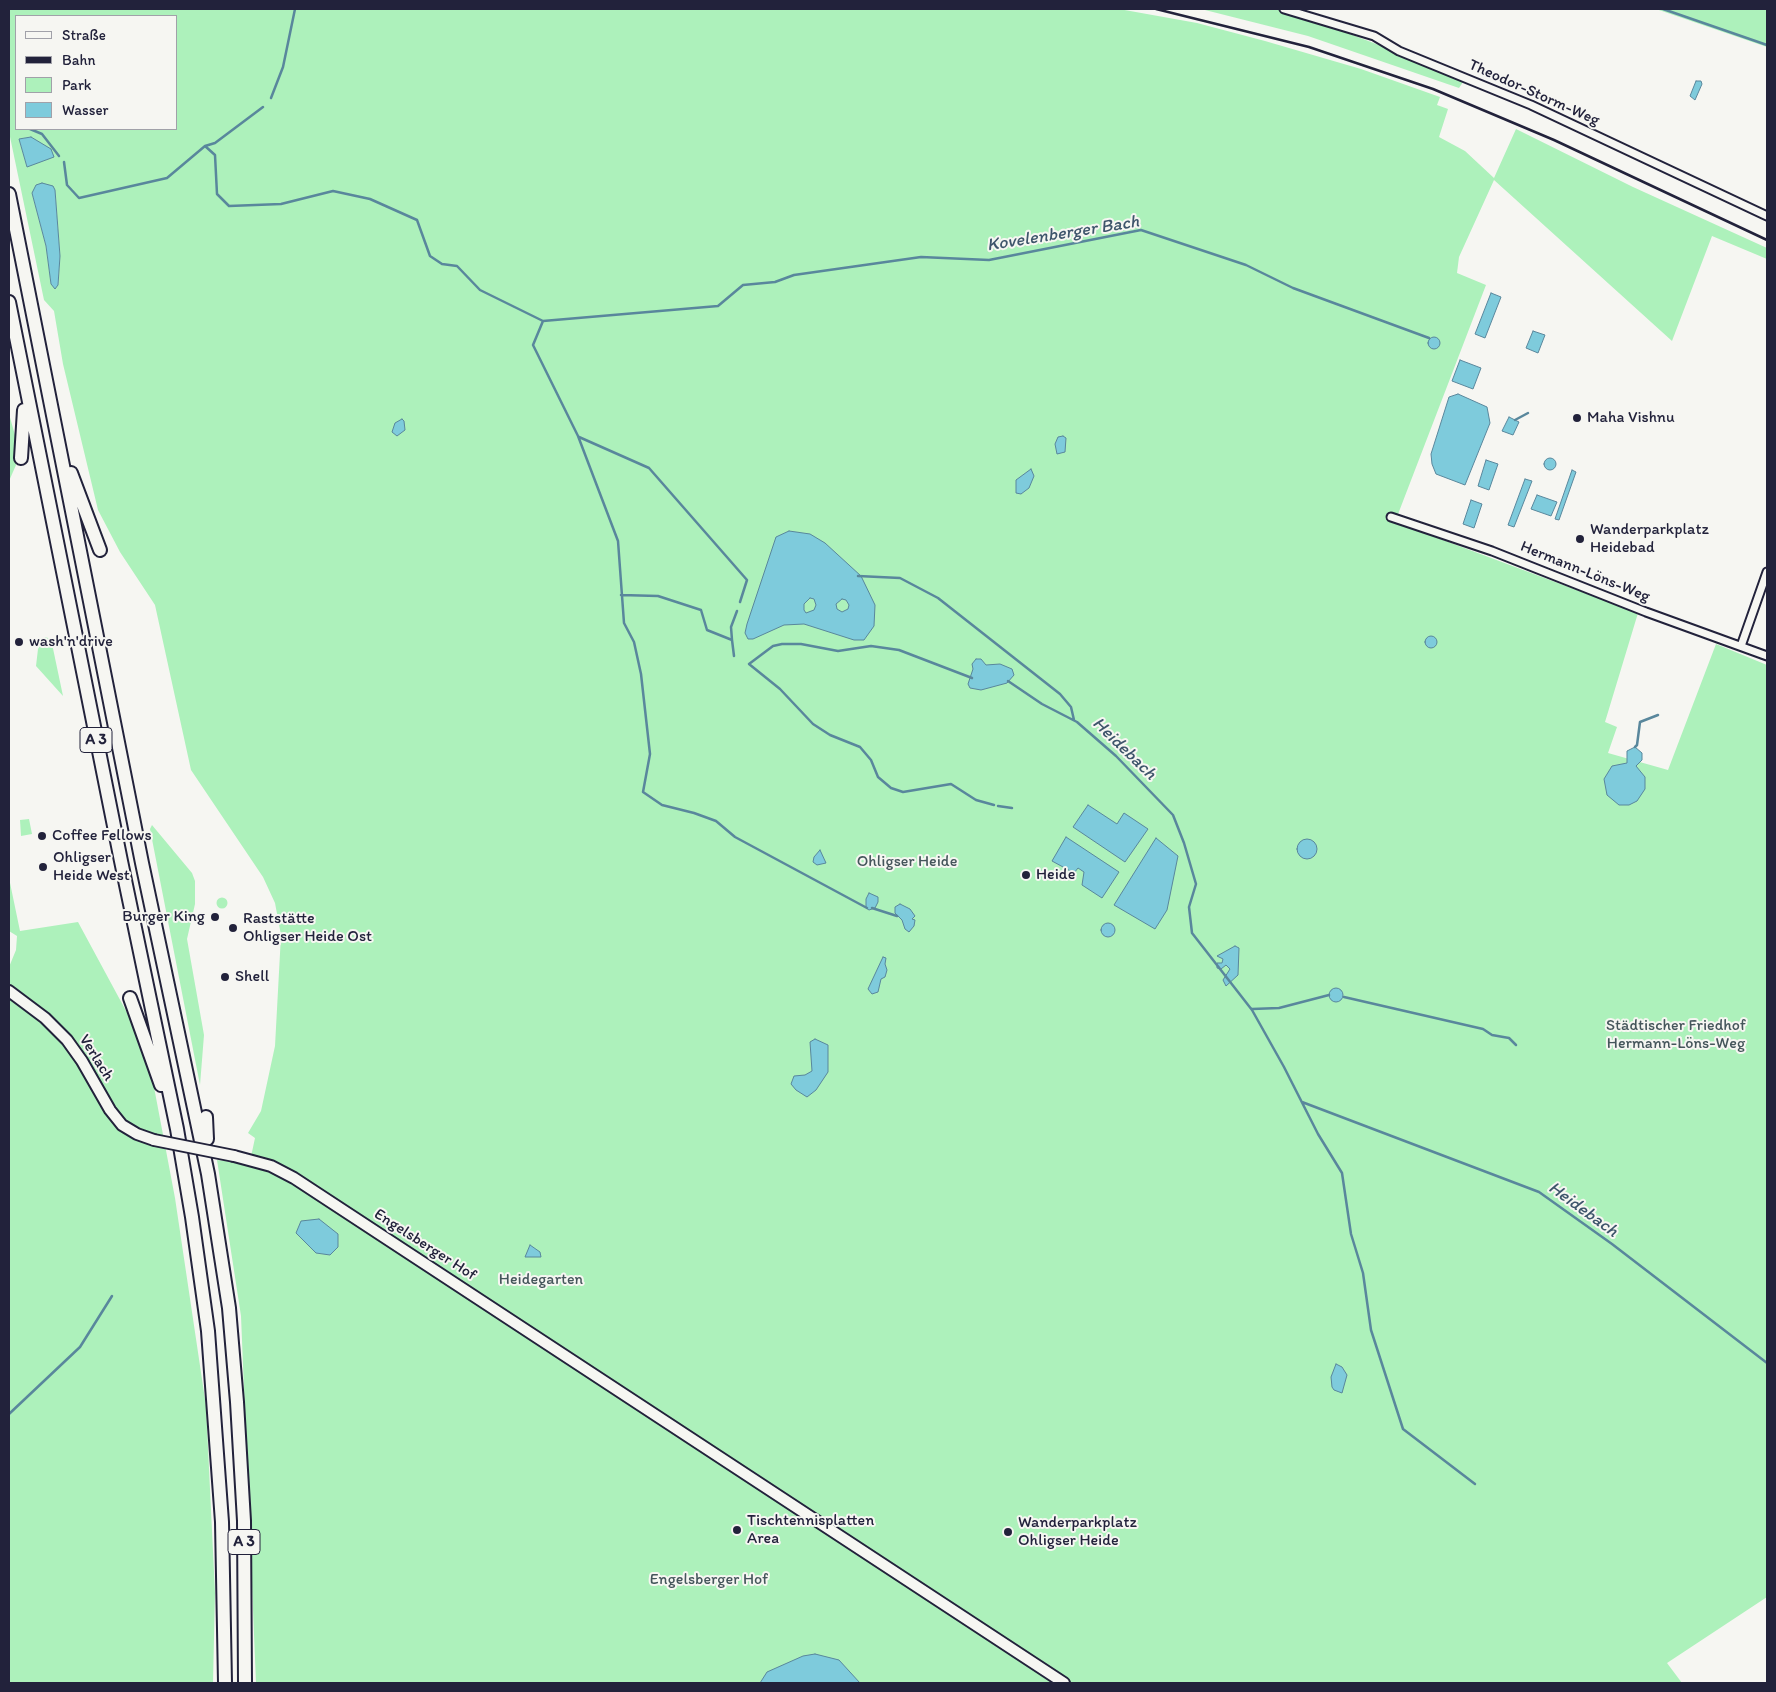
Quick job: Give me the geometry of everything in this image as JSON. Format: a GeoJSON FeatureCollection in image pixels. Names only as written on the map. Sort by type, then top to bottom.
{"type":"FeatureCollection","features":[{"type":"Feature","properties":{"kind":"highway","name":"A 3"},"geometry":{"type":"LineString","coordinates":[[9,194],[142,864],[208,1174],[229,1308],[237,1402],[244,1520],[245,1683]]}},
{"type":"Feature","properties":{"kind":"highway","name":"A 3"},"geometry":{"type":"LineString","coordinates":[[9,302],[119,852],[177,1129],[208,1331],[222,1522],[225,1683]]}},
{"type":"Feature","properties":{"kind":"highway"},"geometry":{"type":"LineString","coordinates":[[18,350],[25,420],[22,458]]}},
{"type":"Feature","properties":{"kind":"highway"},"geometry":{"type":"LineString","coordinates":[[58,438],[100,550]]}},
{"type":"Feature","properties":{"kind":"highway"},"geometry":{"type":"LineString","coordinates":[[130,998],[177,1129]]}},
{"type":"Feature","properties":{"kind":"highway"},"geometry":{"type":"LineString","coordinates":[[206,1117],[208,1174]]}},
{"type":"Feature","properties":{"kind":"street","name":"Theodor-Storm-Weg"},"geometry":{"type":"LineString","coordinates":[[1284,9],[1374,36],[1399,51],[1531,105],[1767,216]]}},
{"type":"Feature","properties":{"kind":"street","name":"Hermann-Löns-Weg"},"geometry":{"type":"LineString","coordinates":[[1391,517],[1500,554],[1767,656]]}},
{"type":"Feature","properties":{"kind":"street"},"geometry":{"type":"LineString","coordinates":[[1740,646],[1767,572]]}},
{"type":"Feature","properties":{"kind":"street","name":"Verlach"},"geometry":{"type":"LineString","coordinates":[[9,991],[45,1018],[67,1040],[82,1061],[110,1110],[122,1125],[137,1134],[154,1140],[237,1156]]}},
{"type":"Feature","properties":{"kind":"street","name":"Engelsberger Hof"},"geometry":{"type":"LineString","coordinates":[[237,1156],[271,1166],[294,1178],[1064,1683]]}},
{"type":"Feature","properties":{"kind":"green space","name":"Ohligser Heide"},"geometry":{"type":"Polygon","coordinates":[[[9,9],[1119,9],[1197,23],[1265,41],[1361,69],[1440,97],[1437,105],[1448,109],[1439,137],[1465,151],[1494,178],[1516,129],[1633,187],[1767,248],[1767,259],[1712,236],[1672,341],[1494,180],[1459,257],[1457,273],[1486,285],[1395,522],[1638,613],[1605,722],[1617,727],[1608,753],[1668,770],[1716,644],[1767,665],[1767,1597],[1667,1663],[1682,1683],[256,1683],[241,1316],[217,1160],[248,1164],[252,1152],[255,1138],[248,1133],[261,1111],[275,1046],[281,935],[275,903],[263,877],[191,770],[155,605],[120,552],[98,510],[63,364],[54,311],[44,300],[9,132],[9,9]],[[31,137],[19,139],[27,167],[31,137]],[[55,190],[32,193],[46,246],[51,284],[58,285],[60,256],[55,190]]]}},
{"type":"Feature","properties":{"kind":"green space"},"geometry":{"type":"Polygon","coordinates":[[[1201,9],[1275,9],[1300,15],[1413,58],[1463,82],[1459,88],[1308,36],[1201,9]]]}},
{"type":"Feature","properties":{"kind":"green space"},"geometry":{"type":"Polygon","coordinates":[[[1656,9],[1767,9],[1767,47],[1656,9]]]}},
{"type":"Feature","properties":{"kind":"green space"},"geometry":{"type":"Polygon","coordinates":[[[9,414],[15,435],[16,465],[9,481],[9,414]]]}},
{"type":"Feature","properties":{"kind":"green space"},"geometry":{"type":"Polygon","coordinates":[[[45,637],[51,639],[63,696],[36,666],[38,649],[45,637]]]}},
{"type":"Feature","properties":{"kind":"green space"},"geometry":{"type":"Polygon","coordinates":[[[29,819],[32,834],[21,836],[20,820],[29,819]]]}},
{"type":"Feature","properties":{"kind":"green space"},"geometry":{"type":"Polygon","coordinates":[[[152,825],[192,873],[195,881],[195,904],[187,939],[204,1035],[200,1085],[150,829],[152,825]]]}},
{"type":"Feature","properties":{"kind":"green space"},"geometry":{"type":"Polygon","coordinates":[[[9,878],[20,931],[78,922],[132,1022],[150,1066],[175,1198],[206,1406],[215,1593],[213,1683],[9,1683],[9,967],[16,950],[17,936],[9,931],[9,878]]]}},
{"type":"Feature","properties":{"kind":"green space"},"geometry":{"type":"Polygon","coordinates":[[[222,897],[228,903],[222,909],[216,903],[222,897]]]}},
{"type":"Feature","properties":{"kind":"water"},"geometry":{"type":"Polygon","coordinates":[[[1696,81],[1701,81],[1702,84],[1695,100],[1690,96],[1696,81]]]}},
{"type":"Feature","properties":{"kind":"water"},"geometry":{"type":"Polygon","coordinates":[[[31,137],[51,149],[54,157],[27,167],[19,139],[31,137]]]}},
{"type":"Feature","properties":{"kind":"water"},"geometry":{"type":"Polygon","coordinates":[[[42,183],[53,186],[55,190],[60,256],[58,285],[55,289],[51,284],[46,246],[32,193],[36,185],[42,183]]]}},
{"type":"Feature","properties":{"kind":"water"},"geometry":{"type":"Polygon","coordinates":[[[1491,293],[1501,297],[1485,338],[1475,334],[1491,293]]]}},
{"type":"Feature","properties":{"kind":"water"},"geometry":{"type":"Polygon","coordinates":[[[1533,331],[1545,335],[1538,353],[1526,348],[1533,331]]]}},
{"type":"Feature","properties":{"kind":"water"},"geometry":{"type":"Polygon","coordinates":[[[1436,337],[1439,338],[1439,348],[1432,349],[1429,348],[1428,341],[1429,338],[1436,337]]]}},
{"type":"Feature","properties":{"kind":"water"},"geometry":{"type":"Polygon","coordinates":[[[1460,360],[1481,368],[1473,389],[1452,381],[1460,360]]]}},
{"type":"Feature","properties":{"kind":"water"},"geometry":{"type":"Polygon","coordinates":[[[1458,394],[1487,407],[1490,423],[1465,485],[1436,474],[1431,454],[1449,397],[1458,394]]]}},
{"type":"Feature","properties":{"kind":"water"},"geometry":{"type":"Polygon","coordinates":[[[1509,417],[1519,422],[1513,435],[1502,431],[1509,417]]]}},
{"type":"Feature","properties":{"kind":"water"},"geometry":{"type":"Polygon","coordinates":[[[402,419],[405,430],[397,436],[392,432],[395,423],[402,419]]]}},
{"type":"Feature","properties":{"kind":"water"},"geometry":{"type":"Polygon","coordinates":[[[1063,436],[1066,438],[1065,452],[1057,454],[1055,444],[1058,437],[1063,436]]]}},
{"type":"Feature","properties":{"kind":"water"},"geometry":{"type":"Polygon","coordinates":[[[1548,458],[1552,458],[1556,464],[1552,470],[1548,470],[1544,466],[1544,462],[1548,458]]]}},
{"type":"Feature","properties":{"kind":"water"},"geometry":{"type":"Polygon","coordinates":[[[1486,460],[1498,464],[1489,490],[1478,486],[1486,460]]]}},
{"type":"Feature","properties":{"kind":"water"},"geometry":{"type":"Polygon","coordinates":[[[1031,469],[1034,476],[1029,488],[1021,494],[1016,493],[1016,480],[1031,469]]]}},
{"type":"Feature","properties":{"kind":"water"},"geometry":{"type":"Polygon","coordinates":[[[1572,470],[1576,472],[1559,520],[1555,519],[1572,470]]]}},
{"type":"Feature","properties":{"kind":"water"},"geometry":{"type":"Polygon","coordinates":[[[1525,479],[1532,481],[1514,527],[1508,525],[1525,479]]]}},
{"type":"Feature","properties":{"kind":"water"},"geometry":{"type":"Polygon","coordinates":[[[1537,495],[1557,502],[1551,516],[1531,509],[1537,495]]]}},
{"type":"Feature","properties":{"kind":"water"},"geometry":{"type":"Polygon","coordinates":[[[1471,500],[1482,504],[1474,528],[1463,524],[1471,500]]]}},
{"type":"Feature","properties":{"kind":"water"},"geometry":{"type":"Polygon","coordinates":[[[789,531],[810,534],[825,543],[861,576],[875,605],[874,626],[864,640],[854,640],[804,624],[784,625],[753,639],[748,639],[745,633],[747,624],[776,537],[789,531]],[[810,598],[804,604],[806,613],[814,610],[816,605],[814,599],[810,598]],[[842,599],[836,604],[837,609],[842,612],[848,609],[849,605],[846,600],[842,599]]]}},
{"type":"Feature","properties":{"kind":"water"},"geometry":{"type":"Polygon","coordinates":[[[1429,636],[1433,636],[1437,642],[1433,648],[1429,648],[1425,644],[1425,640],[1429,636]]]}},
{"type":"Feature","properties":{"kind":"water"},"geometry":{"type":"Polygon","coordinates":[[[976,659],[981,659],[986,665],[1000,664],[1012,669],[1014,675],[1007,683],[981,690],[970,688],[968,684],[973,669],[972,664],[976,659]]]}},
{"type":"Feature","properties":{"kind":"water"},"geometry":{"type":"Polygon","coordinates":[[[1635,747],[1642,753],[1642,760],[1636,766],[1645,777],[1645,789],[1637,801],[1629,805],[1619,805],[1607,795],[1604,779],[1612,766],[1627,763],[1627,751],[1635,747]]]}},
{"type":"Feature","properties":{"kind":"water"},"geometry":{"type":"Polygon","coordinates":[[[1088,805],[1117,824],[1124,813],[1148,829],[1125,862],[1073,827],[1088,805]]]}},
{"type":"Feature","properties":{"kind":"water"},"geometry":{"type":"Polygon","coordinates":[[[1066,837],[1119,872],[1102,898],[1082,885],[1084,872],[1078,868],[1074,873],[1052,861],[1066,837]]]}},
{"type":"Feature","properties":{"kind":"water"},"geometry":{"type":"Polygon","coordinates":[[[1156,838],[1178,856],[1167,910],[1155,929],[1114,905],[1156,838]]]}},
{"type":"Feature","properties":{"kind":"water"},"geometry":{"type":"Polygon","coordinates":[[[1307,839],[1314,842],[1317,849],[1314,856],[1307,859],[1300,856],[1297,849],[1300,842],[1307,839]]]}},
{"type":"Feature","properties":{"kind":"water"},"geometry":{"type":"Polygon","coordinates":[[[820,850],[826,863],[817,865],[813,862],[814,857],[820,850]]]}},
{"type":"Feature","properties":{"kind":"water"},"geometry":{"type":"Polygon","coordinates":[[[869,893],[878,897],[878,902],[875,908],[869,910],[866,908],[866,899],[869,893]]]}},
{"type":"Feature","properties":{"kind":"water"},"geometry":{"type":"Polygon","coordinates":[[[900,904],[910,909],[915,916],[912,919],[915,920],[914,926],[909,932],[895,913],[895,907],[900,904]]]}},
{"type":"Feature","properties":{"kind":"water"},"geometry":{"type":"Polygon","coordinates":[[[1105,923],[1111,923],[1115,930],[1111,937],[1105,937],[1101,933],[1101,927],[1105,923]]]}},
{"type":"Feature","properties":{"kind":"water"},"geometry":{"type":"Polygon","coordinates":[[[1235,946],[1239,948],[1238,975],[1226,986],[1223,980],[1230,969],[1226,965],[1221,969],[1217,968],[1217,963],[1222,963],[1223,959],[1217,956],[1235,946]]]}},
{"type":"Feature","properties":{"kind":"water"},"geometry":{"type":"Polygon","coordinates":[[[883,957],[886,958],[887,970],[885,977],[881,979],[878,992],[872,994],[868,989],[883,957]]]}},
{"type":"Feature","properties":{"kind":"water"},"geometry":{"type":"Polygon","coordinates":[[[1333,988],[1339,988],[1343,995],[1339,1002],[1333,1002],[1329,998],[1329,992],[1333,988]]]}},
{"type":"Feature","properties":{"kind":"water"},"geometry":{"type":"Polygon","coordinates":[[[815,1039],[828,1045],[828,1072],[816,1090],[807,1097],[796,1090],[791,1084],[794,1076],[805,1075],[812,1071],[810,1042],[815,1039]]]}},
{"type":"Feature","properties":{"kind":"water"},"geometry":{"type":"Polygon","coordinates":[[[319,1219],[338,1234],[338,1247],[330,1255],[316,1253],[296,1233],[301,1221],[319,1219]]]}},
{"type":"Feature","properties":{"kind":"water"},"geometry":{"type":"Polygon","coordinates":[[[530,1245],[540,1252],[541,1257],[525,1257],[530,1245]]]}},
{"type":"Feature","properties":{"kind":"water"},"geometry":{"type":"Polygon","coordinates":[[[1336,1364],[1342,1367],[1347,1375],[1342,1393],[1334,1390],[1332,1387],[1331,1377],[1336,1364]]]}},
{"type":"Feature","properties":{"kind":"water"},"geometry":{"type":"Polygon","coordinates":[[[815,1654],[839,1660],[860,1683],[760,1683],[767,1672],[803,1656],[815,1654]]]}},
{"type":"Feature","properties":{"kind":"waterway"},"geometry":{"type":"LineString","coordinates":[[271,98],[283,67],[295,9]]}},
{"type":"Feature","properties":{"kind":"waterway"},"geometry":{"type":"LineString","coordinates":[[1663,9],[1767,45]]}},
{"type":"Feature","properties":{"kind":"waterway"},"geometry":{"type":"LineString","coordinates":[[64,162],[67,185],[79,198],[167,178],[205,146],[215,143],[263,107]]}},
{"type":"Feature","properties":{"kind":"waterway"},"geometry":{"type":"LineString","coordinates":[[32,130],[42,134],[59,156]]}},
{"type":"Feature","properties":{"kind":"waterway"},"geometry":{"type":"LineString","coordinates":[[205,146],[215,155],[217,194],[229,206],[281,204],[333,191],[370,199],[417,220],[430,256],[442,264],[457,266],[480,290],[543,321],[533,345],[578,436],[618,541],[624,623],[634,642],[641,674],[650,754],[643,792],[662,805],[716,821],[735,837],[867,908]]}},
{"type":"Feature","properties":{"kind":"waterway","name":"Kovelenberger Bach"},"geometry":{"type":"LineString","coordinates":[[543,321],[718,306],[743,285],[775,282],[794,275],[921,257],[989,260],[1141,230],[1246,265],[1293,288],[1429,338]]}},
{"type":"Feature","properties":{"kind":"waterway"},"geometry":{"type":"LineString","coordinates":[[1515,420],[1528,413]]}},
{"type":"Feature","properties":{"kind":"waterway"},"geometry":{"type":"LineString","coordinates":[[579,437],[649,468],[747,580],[740,602]]}},
{"type":"Feature","properties":{"kind":"waterway"},"geometry":{"type":"LineString","coordinates":[[858,576],[900,578],[938,598],[1060,694],[1071,707],[1074,720]]}},
{"type":"Feature","properties":{"kind":"waterway","name":"Heidebach"},"geometry":{"type":"LineString","coordinates":[[621,595],[658,596],[701,610],[707,630],[732,640],[734,656]]}},
{"type":"Feature","properties":{"kind":"waterway"},"geometry":{"type":"LineString","coordinates":[[732,640],[731,627],[737,611]]}},
{"type":"Feature","properties":{"kind":"waterway"},"geometry":{"type":"LineString","coordinates":[[972,678],[899,650],[871,646],[838,651],[801,644],[782,644],[773,646],[749,664],[780,689],[813,724],[830,735],[860,747],[871,760],[878,777],[891,788],[903,792],[951,784],[976,800],[994,805]]}},
{"type":"Feature","properties":{"kind":"waterway","name":"Heidebach"},"geometry":{"type":"LineString","coordinates":[[1008,681],[1042,704],[1077,722],[1116,756],[1173,815],[1184,843],[1196,884],[1189,907],[1192,933],[1252,1010],[1318,1134],[1342,1173],[1351,1234],[1363,1273],[1371,1330],[1403,1429],[1475,1484]]}},
{"type":"Feature","properties":{"kind":"waterway"},"geometry":{"type":"LineString","coordinates":[[1635,747],[1637,745],[1640,722],[1658,715]]}},
{"type":"Feature","properties":{"kind":"waterway"},"geometry":{"type":"LineString","coordinates":[[998,806],[1012,808]]}},
{"type":"Feature","properties":{"kind":"waterway"},"geometry":{"type":"LineString","coordinates":[[872,908],[897,916]]}},
{"type":"Feature","properties":{"kind":"waterway"},"geometry":{"type":"LineString","coordinates":[[1252,1009],[1279,1008],[1329,995]]}},
{"type":"Feature","properties":{"kind":"waterway"},"geometry":{"type":"LineString","coordinates":[[1344,997],[1483,1029],[1492,1035],[1509,1038],[1516,1045]]}},
{"type":"Feature","properties":{"kind":"waterway","name":"Heidebach"},"geometry":{"type":"LineString","coordinates":[[1302,1102],[1539,1192],[1612,1244],[1767,1363]]}},
{"type":"Feature","properties":{"kind":"waterway"},"geometry":{"type":"LineString","coordinates":[[9,1414],[80,1347],[112,1296]]}},
{"type":"Feature","properties":{"kind":"railway"},"geometry":{"type":"LineString","coordinates":[[1156,9],[1309,47],[1433,89],[1554,140],[1767,240]]}},
{"type":"Feature","properties":{"kind":"place","name":"Maha Vishnu"},"geometry":{"type":"Point","coordinates":[1577,418]}},
{"type":"Feature","properties":{"kind":"place","name":"Wanderparkplatz Heidebad"},"geometry":{"type":"Point","coordinates":[1580,539]}},
{"type":"Feature","properties":{"kind":"place","name":"wash'n'drive"},"geometry":{"type":"Point","coordinates":[19,642]}},
{"type":"Feature","properties":{"kind":"place","name":"Coffee Fellows"},"geometry":{"type":"Point","coordinates":[42,836]}},
{"type":"Feature","properties":{"kind":"place","name":"Ohligser Heide West"},"geometry":{"type":"Point","coordinates":[43,867]}},
{"type":"Feature","properties":{"kind":"place","name":"Heide"},"geometry":{"type":"Point","coordinates":[1026,875]}},
{"type":"Feature","properties":{"kind":"place","name":"Burger King"},"geometry":{"type":"Point","coordinates":[215,917]}},
{"type":"Feature","properties":{"kind":"place","name":"Raststätte Ohligser Heide Ost"},"geometry":{"type":"Point","coordinates":[233,928]}},
{"type":"Feature","properties":{"kind":"place","name":"Shell"},"geometry":{"type":"Point","coordinates":[225,977]}},
{"type":"Feature","properties":{"kind":"place","name":"Tischtennisplatten Area"},"geometry":{"type":"Point","coordinates":[737,1530]}},
{"type":"Feature","properties":{"kind":"place","name":"Wanderparkplatz Ohligser Heide"},"geometry":{"type":"Point","coordinates":[1008,1532]}},
{"type":"Feature","properties":{"kind":"park label","name":"Städtischer Friedhof Hermann-Löns-Weg"},"geometry":{"type":"Point","coordinates":[1676,1035]}},
{"type":"Feature","properties":{"kind":"park label","name":"Heidegarten"},"geometry":{"type":"Point","coordinates":[541,1280]}}]}
